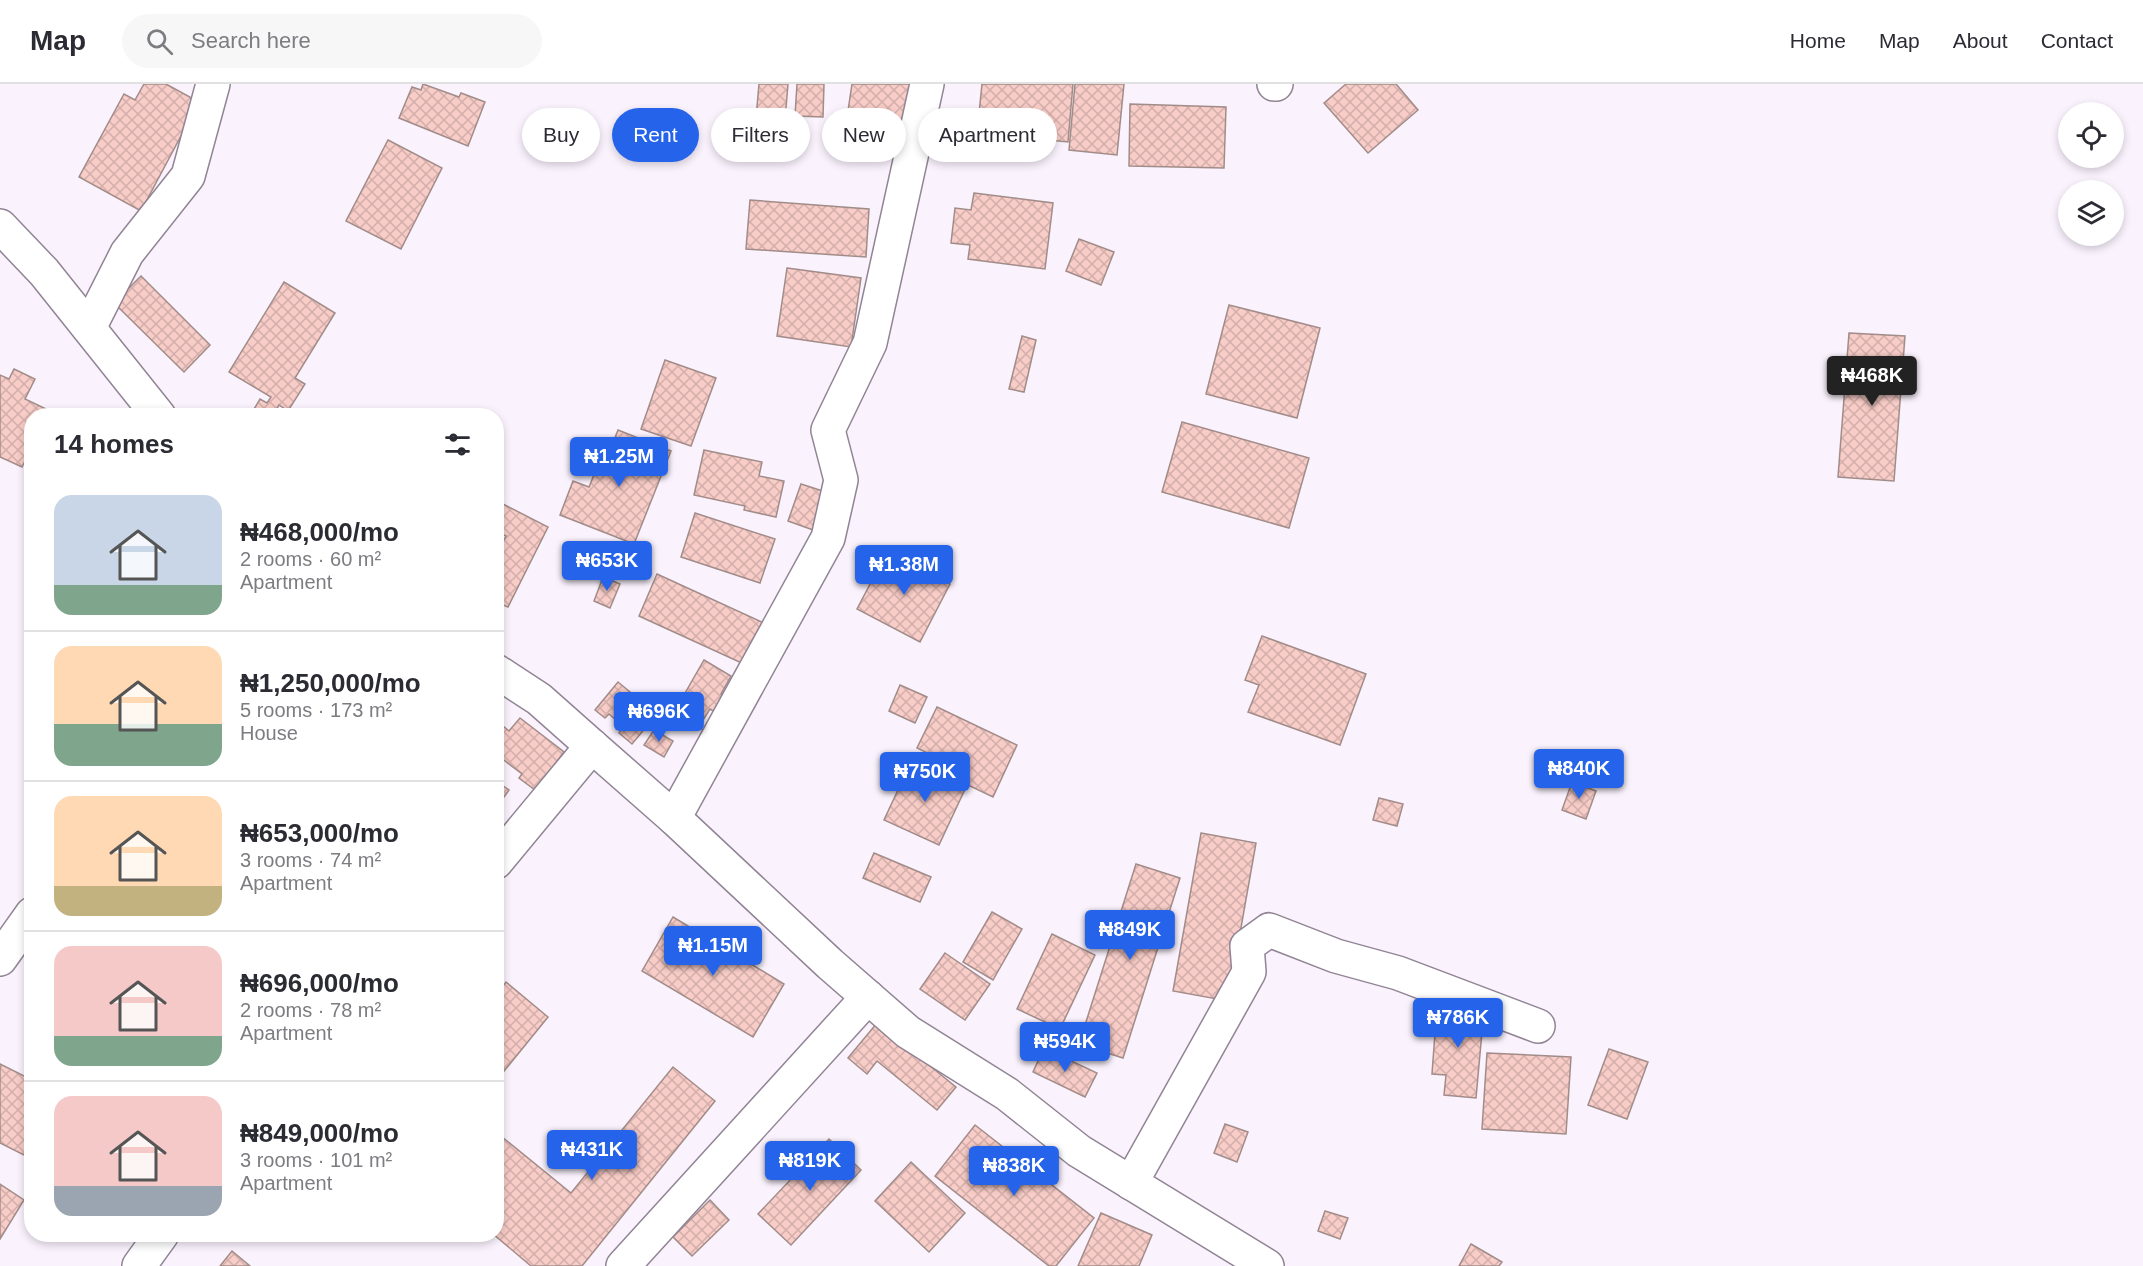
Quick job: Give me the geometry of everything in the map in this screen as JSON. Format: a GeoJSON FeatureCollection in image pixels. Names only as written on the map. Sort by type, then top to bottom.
{"type":"FeatureCollection","features":[{"type":"Feature","properties":{"kind":"street"},"geometry":{"type":"LineString","coordinates":[[89,328],[127,253],[188,176],[213,84]]}},
{"type":"Feature","properties":{"kind":"street"},"geometry":{"type":"LineString","coordinates":[[674,818],[828,538],[841,480],[828,430],[870,343],[927,84]]}},
{"type":"Feature","properties":{"kind":"street"},"geometry":{"type":"LineString","coordinates":[[0,226],[44,272],[153,408]]}},
{"type":"Feature","properties":{"kind":"street"},"geometry":{"type":"LineString","coordinates":[[504,676],[538,699],[674,818],[908,1032],[1007,1094],[1079,1151],[1267,1266]]}},
{"type":"Feature","properties":{"kind":"street"},"geometry":{"type":"LineString","coordinates":[[504,852],[592,746]]}},
{"type":"Feature","properties":{"kind":"street"},"geometry":{"type":"LineString","coordinates":[[0,959],[24,925]]}},
{"type":"Feature","properties":{"kind":"street"},"geometry":{"type":"LineString","coordinates":[[1131,1183],[1249,972],[1247,946],[1269,930],[1336,956],[1398,973],[1538,1026]]}},
{"type":"Feature","properties":{"kind":"street"},"geometry":{"type":"LineString","coordinates":[[622,1266],[868,997]]}},
{"type":"Feature","properties":{"kind":"street"},"geometry":{"type":"LineString","coordinates":[[139,1266],[156,1242]]}},
{"type":"Feature","properties":{"kind":"building"},"geometry":{"type":"Polygon","coordinates":[[[144,84],[166,84],[199,102],[141,211],[79,177],[124,94],[135,100],[144,84]]]}},
{"type":"Feature","properties":{"kind":"building"},"geometry":{"type":"Polygon","coordinates":[[[423,84],[459,97],[461,93],[485,102],[468,146],[399,118],[412,87],[421,90],[423,84]]]}},
{"type":"Feature","properties":{"kind":"building"},"geometry":{"type":"Polygon","coordinates":[[[759,84],[788,84],[786,108],[757,108],[759,84]]]}},
{"type":"Feature","properties":{"kind":"building"},"geometry":{"type":"Polygon","coordinates":[[[797,84],[824,84],[822,117],[810,117],[810,108],[796,108],[797,84]]]}},
{"type":"Feature","properties":{"kind":"building"},"geometry":{"type":"Polygon","coordinates":[[[852,84],[915,84],[906,146],[906,108],[848,108],[852,84]]]}},
{"type":"Feature","properties":{"kind":"building"},"geometry":{"type":"Polygon","coordinates":[[[982,84],[1073,84],[1068,142],[1057,141],[1057,108],[980,108],[982,84]]]}},
{"type":"Feature","properties":{"kind":"building"},"geometry":{"type":"Polygon","coordinates":[[[1075,84],[1124,84],[1117,155],[1069,150],[1075,84]]]}},
{"type":"Feature","properties":{"kind":"building"},"geometry":{"type":"Polygon","coordinates":[[[1346,84],[1396,84],[1418,110],[1368,153],[1324,103],[1346,84]]]}},
{"type":"Feature","properties":{"kind":"building"},"geometry":{"type":"Polygon","coordinates":[[[1130,104],[1226,107],[1224,168],[1129,166],[1130,104]]]}},
{"type":"Feature","properties":{"kind":"building"},"geometry":{"type":"Polygon","coordinates":[[[388,140],[442,168],[401,249],[346,221],[388,140]]]}},
{"type":"Feature","properties":{"kind":"building"},"geometry":{"type":"Polygon","coordinates":[[[974,193],[1053,203],[1045,269],[968,259],[970,245],[951,243],[955,208],[971,210],[974,193]]]}},
{"type":"Feature","properties":{"kind":"building"},"geometry":{"type":"Polygon","coordinates":[[[750,200],[869,209],[866,257],[746,249],[750,200]]]}},
{"type":"Feature","properties":{"kind":"building"},"geometry":{"type":"Polygon","coordinates":[[[1079,239],[1114,252],[1101,285],[1066,271],[1079,239]]]}},
{"type":"Feature","properties":{"kind":"building"},"geometry":{"type":"Polygon","coordinates":[[[787,268],[861,278],[851,347],[777,336],[787,268]]]}},
{"type":"Feature","properties":{"kind":"building"},"geometry":{"type":"Polygon","coordinates":[[[141,276],[210,345],[184,372],[114,303],[141,276]]]}},
{"type":"Feature","properties":{"kind":"building"},"geometry":{"type":"Polygon","coordinates":[[[284,282],[335,313],[295,378],[305,384],[290,408],[279,405],[277,408],[255,408],[260,399],[267,403],[271,397],[229,372],[284,282]]]}},
{"type":"Feature","properties":{"kind":"building"},"geometry":{"type":"Polygon","coordinates":[[[1229,305],[1320,328],[1297,418],[1206,394],[1229,305]]]}},
{"type":"Feature","properties":{"kind":"building"},"geometry":{"type":"Polygon","coordinates":[[[1849,333],[1905,336],[1894,481],[1838,477],[1849,333]]]}},
{"type":"Feature","properties":{"kind":"building"},"geometry":{"type":"Polygon","coordinates":[[[1022,336],[1036,340],[1024,392],[1009,389],[1022,336]]]}},
{"type":"Feature","properties":{"kind":"building"},"geometry":{"type":"Polygon","coordinates":[[[665,360],[716,378],[691,446],[641,429],[665,360]]]}},
{"type":"Feature","properties":{"kind":"building"},"geometry":{"type":"Polygon","coordinates":[[[14,369],[35,379],[25,399],[44,408],[24,408],[24,463],[22,467],[0,457],[0,375],[9,379],[14,369]]]}},
{"type":"Feature","properties":{"kind":"building"},"geometry":{"type":"Polygon","coordinates":[[[1182,422],[1309,458],[1289,528],[1162,492],[1182,422]]]}},
{"type":"Feature","properties":{"kind":"building"},"geometry":{"type":"Polygon","coordinates":[[[618,430],[671,451],[634,544],[560,515],[573,481],[589,487],[605,448],[610,450],[618,430]]]}},
{"type":"Feature","properties":{"kind":"building"},"geometry":{"type":"Polygon","coordinates":[[[704,450],[762,462],[759,476],[784,481],[776,517],[744,510],[745,506],[694,495],[704,450]]]}},
{"type":"Feature","properties":{"kind":"building"},"geometry":{"type":"Polygon","coordinates":[[[801,484],[829,493],[816,531],[788,521],[801,484]]]}},
{"type":"Feature","properties":{"kind":"building"},"geometry":{"type":"Polygon","coordinates":[[[504,505],[548,527],[508,607],[504,605],[504,540],[506,536],[504,535],[504,505]]]}},
{"type":"Feature","properties":{"kind":"building"},"geometry":{"type":"Polygon","coordinates":[[[695,513],[775,539],[760,583],[681,557],[695,513]]]}},
{"type":"Feature","properties":{"kind":"building"},"geometry":{"type":"Polygon","coordinates":[[[888,550],[950,584],[920,642],[857,609],[888,550]]]}},
{"type":"Feature","properties":{"kind":"building"},"geometry":{"type":"Polygon","coordinates":[[[657,574],[764,623],[746,665],[639,616],[657,574]]]}},
{"type":"Feature","properties":{"kind":"building"},"geometry":{"type":"Polygon","coordinates":[[[603,577],[620,584],[610,608],[594,601],[603,577]]]}},
{"type":"Feature","properties":{"kind":"building"},"geometry":{"type":"Polygon","coordinates":[[[1262,636],[1366,674],[1340,745],[1248,712],[1259,685],[1245,680],[1262,636]]]}},
{"type":"Feature","properties":{"kind":"building"},"geometry":{"type":"Polygon","coordinates":[[[704,660],[731,676],[721,694],[733,700],[723,717],[710,709],[698,728],[673,714],[704,660]]]}},
{"type":"Feature","properties":{"kind":"building"},"geometry":{"type":"Polygon","coordinates":[[[618,682],[630,692],[626,695],[640,707],[644,703],[657,714],[632,744],[619,733],[624,727],[609,714],[605,718],[595,710],[618,682]]]}},
{"type":"Feature","properties":{"kind":"building"},"geometry":{"type":"Polygon","coordinates":[[[900,685],[927,697],[915,723],[889,711],[900,685]]]}},
{"type":"Feature","properties":{"kind":"building"},"geometry":{"type":"Polygon","coordinates":[[[937,707],[1017,745],[993,797],[949,776],[954,766],[917,748],[937,707]]]}},
{"type":"Feature","properties":{"kind":"building"},"geometry":{"type":"Polygon","coordinates":[[[520,718],[564,752],[535,790],[519,778],[522,774],[504,760],[504,727],[509,731],[520,718]]]}},
{"type":"Feature","properties":{"kind":"building"},"geometry":{"type":"Polygon","coordinates":[[[654,730],[673,741],[664,757],[644,745],[654,730]]]}},
{"type":"Feature","properties":{"kind":"building"},"geometry":{"type":"Polygon","coordinates":[[[911,762],[966,787],[939,845],[884,820],[911,762]]]}},
{"type":"Feature","properties":{"kind":"building"},"geometry":{"type":"Polygon","coordinates":[[[1572,782],[1596,791],[1586,819],[1562,810],[1572,782]]]}},
{"type":"Feature","properties":{"kind":"building"},"geometry":{"type":"Polygon","coordinates":[[[504,787],[509,790],[504,797],[504,787]]]}},
{"type":"Feature","properties":{"kind":"building"},"geometry":{"type":"Polygon","coordinates":[[[1379,798],[1403,804],[1397,826],[1373,820],[1379,798]]]}},
{"type":"Feature","properties":{"kind":"building"},"geometry":{"type":"Polygon","coordinates":[[[1201,833],[1256,843],[1228,1001],[1173,991],[1201,833]]]}},
{"type":"Feature","properties":{"kind":"building"},"geometry":{"type":"Polygon","coordinates":[[[874,853],[931,877],[920,902],[863,878],[874,853]]]}},
{"type":"Feature","properties":{"kind":"building"},"geometry":{"type":"Polygon","coordinates":[[[1136,864],[1180,878],[1123,1058],[1079,1044],[1136,864]]]}},
{"type":"Feature","properties":{"kind":"building"},"geometry":{"type":"Polygon","coordinates":[[[992,912],[1022,929],[993,980],[963,962],[992,912]]]}},
{"type":"Feature","properties":{"kind":"building"},"geometry":{"type":"Polygon","coordinates":[[[673,917],[784,984],[753,1037],[642,971],[673,917]]]}},
{"type":"Feature","properties":{"kind":"building"},"geometry":{"type":"Polygon","coordinates":[[[1052,934],[1095,955],[1060,1029],[1017,1009],[1052,934]]]}},
{"type":"Feature","properties":{"kind":"building"},"geometry":{"type":"Polygon","coordinates":[[[945,953],[990,984],[965,1020],[920,989],[945,953]]]}},
{"type":"Feature","properties":{"kind":"building"},"geometry":{"type":"Polygon","coordinates":[[[506,982],[548,1017],[504,1071],[504,985],[506,982]]]}},
{"type":"Feature","properties":{"kind":"building"},"geometry":{"type":"Polygon","coordinates":[[[1437,1006],[1484,1010],[1476,1098],[1444,1095],[1446,1075],[1432,1074],[1437,1006]]]}},
{"type":"Feature","properties":{"kind":"building"},"geometry":{"type":"Polygon","coordinates":[[[877,1023],[956,1087],[937,1110],[877,1061],[867,1074],[848,1058],[877,1023]]]}},
{"type":"Feature","properties":{"kind":"building"},"geometry":{"type":"Polygon","coordinates":[[[1044,1048],[1097,1073],[1085,1097],[1033,1072],[1044,1048]]]}},
{"type":"Feature","properties":{"kind":"building"},"geometry":{"type":"Polygon","coordinates":[[[1609,1049],[1648,1062],[1627,1119],[1588,1105],[1609,1049]]]}},
{"type":"Feature","properties":{"kind":"building"},"geometry":{"type":"Polygon","coordinates":[[[1487,1053],[1571,1057],[1566,1134],[1482,1129],[1487,1053]]]}},
{"type":"Feature","properties":{"kind":"building"},"geometry":{"type":"Polygon","coordinates":[[[0,1064],[24,1076],[24,1155],[0,1143],[0,1064]]]}},
{"type":"Feature","properties":{"kind":"building"},"geometry":{"type":"Polygon","coordinates":[[[673,1067],[715,1101],[582,1266],[531,1266],[502,1242],[504,1139],[571,1193],[673,1067]]]}},
{"type":"Feature","properties":{"kind":"building"},"geometry":{"type":"Polygon","coordinates":[[[1225,1124],[1248,1132],[1237,1162],[1214,1153],[1225,1124]]]}},
{"type":"Feature","properties":{"kind":"building"},"geometry":{"type":"Polygon","coordinates":[[[975,1125],[1094,1218],[1056,1266],[1049,1266],[935,1176],[975,1125]]]}},
{"type":"Feature","properties":{"kind":"building"},"geometry":{"type":"Polygon","coordinates":[[[829,1139],[861,1170],[791,1245],[758,1214],[829,1139]]]}},
{"type":"Feature","properties":{"kind":"building"},"geometry":{"type":"Polygon","coordinates":[[[911,1162],[965,1213],[929,1252],[875,1201],[911,1162]]]}},
{"type":"Feature","properties":{"kind":"building"},"geometry":{"type":"Polygon","coordinates":[[[0,1184],[24,1200],[0,1239],[0,1184]]]}},
{"type":"Feature","properties":{"kind":"building"},"geometry":{"type":"Polygon","coordinates":[[[710,1200],[729,1220],[692,1256],[673,1237],[710,1200]]]}},
{"type":"Feature","properties":{"kind":"building"},"geometry":{"type":"Polygon","coordinates":[[[1325,1211],[1348,1218],[1340,1239],[1318,1231],[1325,1211]]]}},
{"type":"Feature","properties":{"kind":"building"},"geometry":{"type":"Polygon","coordinates":[[[1101,1213],[1152,1235],[1139,1266],[1078,1266],[1101,1213]]]}},
{"type":"Feature","properties":{"kind":"building"},"geometry":{"type":"Polygon","coordinates":[[[1471,1244],[1502,1262],[1499,1266],[1459,1266],[1471,1244]]]}},
{"type":"Feature","properties":{"kind":"building"},"geometry":{"type":"Polygon","coordinates":[[[232,1251],[250,1266],[220,1266],[232,1251]]]}}]}
